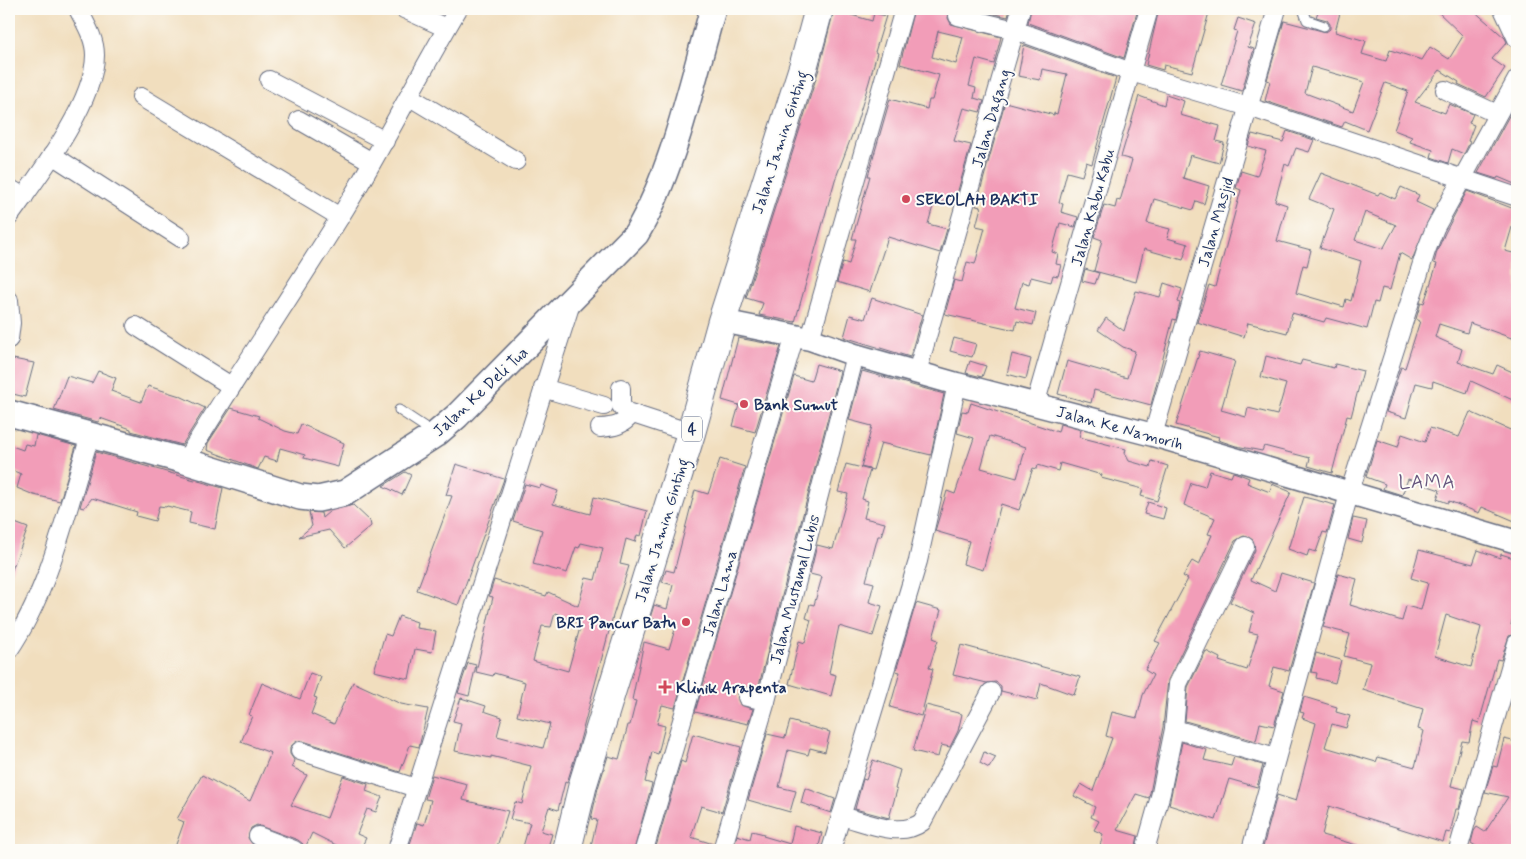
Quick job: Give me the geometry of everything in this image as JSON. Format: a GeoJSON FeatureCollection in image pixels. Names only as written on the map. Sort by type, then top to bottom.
{"type":"FeatureCollection","features":[{"type":"Feature","properties":{"kind":"highway","name":"Jalan Jamin Ginting"},"geometry":{"type":"LineString","coordinates":[[567,850],[583,784],[691,433],[722,321],[804,64],[819,9]]}},
{"type":"Feature","properties":{"kind":"main road","name":"Jalan Ke Deli Tua"},"geometry":{"type":"LineString","coordinates":[[9,413],[185,461],[300,497],[318,499],[338,495],[353,489],[436,434],[457,416],[571,303],[636,234],[645,220],[670,155],[713,9]]}},
{"type":"Feature","properties":{"kind":"street"},"geometry":{"type":"LineString","coordinates":[[9,217],[16,193],[52,156],[84,97],[94,72],[94,45],[78,9]]}},
{"type":"Feature","properties":{"kind":"street"},"geometry":{"type":"LineString","coordinates":[[404,9],[446,28]]}},
{"type":"Feature","properties":{"kind":"street"},"geometry":{"type":"LineString","coordinates":[[185,461],[230,386],[340,217],[386,141],[458,9]]}},
{"type":"Feature","properties":{"kind":"street","name":"Jalan Lama"},"geometry":{"type":"LineString","coordinates":[[644,850],[904,9]]}},
{"type":"Feature","properties":{"kind":"street","name":"Jalan Dagang"},"geometry":{"type":"LineString","coordinates":[[917,372],[1021,9]]}},
{"type":"Feature","properties":{"kind":"street","name":"Jalan Kabu Kabu"},"geometry":{"type":"LineString","coordinates":[[1035,405],[1149,9]]}},
{"type":"Feature","properties":{"kind":"street","name":"Jalan Masjid"},"geometry":{"type":"LineString","coordinates":[[1153,435],[1277,9]]}},
{"type":"Feature","properties":{"kind":"street"},"geometry":{"type":"LineString","coordinates":[[1504,9],[1517,39]]}},
{"type":"Feature","properties":{"kind":"street"},"geometry":{"type":"LineString","coordinates":[[958,16],[1015,30],[1131,72],[1249,107],[1517,197]]}},
{"type":"Feature","properties":{"kind":"street"},"geometry":{"type":"LineString","coordinates":[[1251,850],[1349,494],[1426,251],[1436,228],[1517,79]]}},
{"type":"Feature","properties":{"kind":"street"},"geometry":{"type":"LineString","coordinates":[[269,80],[386,141]]}},
{"type":"Feature","properties":{"kind":"street"},"geometry":{"type":"LineString","coordinates":[[1445,90],[1497,114]]}},
{"type":"Feature","properties":{"kind":"street"},"geometry":{"type":"LineString","coordinates":[[141,97],[340,217]]}},
{"type":"Feature","properties":{"kind":"street"},"geometry":{"type":"LineString","coordinates":[[410,97],[516,161]]}},
{"type":"Feature","properties":{"kind":"street"},"geometry":{"type":"LineString","coordinates":[[299,120],[372,162]]}},
{"type":"Feature","properties":{"kind":"street"},"geometry":{"type":"LineString","coordinates":[[52,156],[181,238]]}},
{"type":"Feature","properties":{"kind":"street"},"geometry":{"type":"LineString","coordinates":[[9,300],[11,323],[9,339]]}},
{"type":"Feature","properties":{"kind":"street"},"geometry":{"type":"LineString","coordinates":[[397,850],[571,303]]}},
{"type":"Feature","properties":{"kind":"street","name":"Jalan Ke Namorih"},"geometry":{"type":"LineString","coordinates":[[722,321],[802,337],[855,355],[1035,405],[1153,435],[1517,542]]}},
{"type":"Feature","properties":{"kind":"street"},"geometry":{"type":"LineString","coordinates":[[136,326],[230,386]]}},
{"type":"Feature","properties":{"kind":"street","name":"Jalan Mustamal Lubis"},"geometry":{"type":"LineString","coordinates":[[722,850],[766,701],[855,355]]}},
{"type":"Feature","properties":{"kind":"street"},"geometry":{"type":"LineString","coordinates":[[831,850],[918,560],[957,384]]}},
{"type":"Feature","properties":{"kind":"street"},"geometry":{"type":"LineString","coordinates":[[543,388],[604,406]]}},
{"type":"Feature","properties":{"kind":"street"},"geometry":{"type":"LineString","coordinates":[[621,388],[621,406],[632,414],[691,433]]}},
{"type":"Feature","properties":{"kind":"street"},"geometry":{"type":"LineString","coordinates":[[600,428],[614,428],[623,424],[632,414]]}},
{"type":"Feature","properties":{"kind":"street"},"geometry":{"type":"LineString","coordinates":[[9,650],[29,617],[42,588],[90,436]]}},
{"type":"Feature","properties":{"kind":"street"},"geometry":{"type":"LineString","coordinates":[[1145,850],[1161,793],[1174,729],[1178,684],[1181,674],[1245,546]]}},
{"type":"Feature","properties":{"kind":"street"},"geometry":{"type":"LineString","coordinates":[[1458,850],[1517,644]]}},
{"type":"Feature","properties":{"kind":"street"},"geometry":{"type":"LineString","coordinates":[[841,816],[898,830],[909,830],[922,822],[991,692]]}},
{"type":"Feature","properties":{"kind":"street"},"geometry":{"type":"LineString","coordinates":[[747,696],[766,701]]}},
{"type":"Feature","properties":{"kind":"street"},"geometry":{"type":"LineString","coordinates":[[1174,729],[1276,758]]}},
{"type":"Feature","properties":{"kind":"street"},"geometry":{"type":"LineString","coordinates":[[300,751],[416,788]]}},
{"type":"Feature","properties":{"kind":"street"},"geometry":{"type":"LineString","coordinates":[[258,836],[294,850]]}},
{"type":"Feature","properties":{"kind":"lane"},"geometry":{"type":"LineString","coordinates":[[1303,9],[1307,20],[1324,26]]}},
{"type":"Feature","properties":{"kind":"lane"},"geometry":{"type":"LineString","coordinates":[[399,410],[436,434]]}},
{"type":"Feature","properties":{"kind":"building"},"geometry":{"type":"Polygon","coordinates":[[[914,9],[950,9],[948,18],[951,24],[1001,37],[994,64],[976,59],[969,86],[976,88],[974,98],[984,101],[980,112],[964,108],[954,141],[971,145],[955,201],[952,205],[935,199],[928,224],[947,229],[940,253],[888,237],[870,292],[837,282],[843,262],[849,264],[856,239],[852,239],[890,99],[927,109],[929,100],[932,100],[939,75],[900,64],[914,9]],[[938,31],[932,57],[956,64],[963,37],[938,31]]]}},
{"type":"Feature","properties":{"kind":"building"},"geometry":{"type":"Polygon","coordinates":[[[973,9],[1010,9],[1008,17],[973,9]]]}},
{"type":"Feature","properties":{"kind":"building"},"geometry":{"type":"Polygon","coordinates":[[[1031,9],[1138,9],[1124,58],[1028,23],[1031,9]]]}},
{"type":"Feature","properties":{"kind":"building"},"geometry":{"type":"Polygon","coordinates":[[[1159,9],[1210,9],[1192,72],[1164,65],[1163,70],[1146,65],[1159,9]]]}},
{"type":"Feature","properties":{"kind":"building"},"geometry":{"type":"Polygon","coordinates":[[[1319,9],[1341,9],[1335,32],[1366,41],[1362,54],[1386,61],[1390,50],[1422,60],[1430,47],[1449,59],[1463,36],[1435,9],[1472,9],[1505,38],[1507,42],[1492,59],[1505,68],[1486,97],[1458,84],[1459,82],[1440,70],[1415,102],[1445,113],[1449,104],[1473,114],[1469,123],[1474,125],[1468,141],[1470,142],[1464,154],[1452,149],[1448,163],[1431,157],[1433,150],[1410,142],[1412,137],[1394,130],[1408,91],[1385,83],[1367,130],[1345,121],[1342,127],[1265,101],[1270,81],[1267,80],[1284,21],[1326,32],[1330,29],[1330,24],[1327,20],[1316,17],[1319,9]],[[1312,67],[1305,93],[1353,111],[1364,82],[1312,67]]]}},
{"type":"Feature","properties":{"kind":"building"},"geometry":{"type":"Polygon","coordinates":[[[834,10],[872,21],[874,13],[886,16],[875,52],[877,53],[869,82],[857,122],[835,180],[795,322],[759,315],[763,303],[746,298],[819,69],[834,10]]]}},
{"type":"Feature","properties":{"kind":"building"},"geometry":{"type":"Polygon","coordinates":[[[1238,18],[1256,24],[1248,47],[1254,49],[1242,91],[1221,85],[1237,31],[1234,30],[1238,18]]]}},
{"type":"Feature","properties":{"kind":"building"},"geometry":{"type":"Polygon","coordinates":[[[1024,45],[1116,78],[1092,164],[1086,162],[1082,176],[1067,172],[1059,203],[1063,204],[1061,212],[1078,217],[1075,227],[1060,223],[1052,252],[1058,254],[1056,264],[1061,265],[1058,276],[1053,275],[1051,282],[1031,277],[1029,284],[1022,282],[1015,308],[1036,313],[1033,325],[1017,321],[1015,330],[945,314],[954,280],[962,282],[967,262],[975,264],[985,228],[976,226],[981,207],[976,206],[1005,102],[1054,115],[1054,113],[1057,114],[1067,74],[1042,69],[1040,80],[1018,76],[1024,45]]]}},
{"type":"Feature","properties":{"kind":"building"},"geometry":{"type":"Polygon","coordinates":[[[1166,95],[1184,101],[1180,115],[1220,126],[1216,141],[1224,143],[1219,163],[1190,155],[1183,178],[1209,186],[1204,204],[1196,201],[1193,210],[1154,199],[1147,223],[1170,229],[1167,238],[1188,244],[1183,260],[1144,249],[1136,282],[1094,271],[1102,240],[1094,237],[1104,205],[1115,208],[1117,200],[1120,201],[1132,160],[1121,157],[1139,96],[1164,105],[1166,95]]]}},
{"type":"Feature","properties":{"kind":"building"},"geometry":{"type":"Polygon","coordinates":[[[1517,101],[1517,185],[1498,177],[1497,179],[1478,173],[1517,101]]]}},
{"type":"Feature","properties":{"kind":"building"},"geometry":{"type":"Polygon","coordinates":[[[1287,131],[1314,140],[1309,152],[1296,148],[1289,166],[1285,164],[1275,201],[1287,205],[1277,241],[1311,250],[1307,266],[1303,265],[1296,293],[1344,307],[1346,299],[1351,301],[1361,261],[1320,248],[1334,209],[1309,199],[1321,173],[1378,195],[1380,192],[1395,199],[1401,187],[1419,195],[1416,202],[1433,210],[1412,260],[1400,253],[1390,290],[1382,288],[1378,303],[1374,302],[1367,329],[1326,318],[1324,322],[1292,313],[1287,333],[1248,323],[1244,337],[1197,322],[1209,285],[1215,287],[1241,190],[1236,188],[1241,171],[1257,176],[1266,151],[1248,146],[1252,134],[1283,142],[1287,131]],[[1365,212],[1355,240],[1383,249],[1396,225],[1365,212]]]}},
{"type":"Feature","properties":{"kind":"building"},"geometry":{"type":"Polygon","coordinates":[[[1467,191],[1517,210],[1505,251],[1517,254],[1517,340],[1470,323],[1467,333],[1439,324],[1435,337],[1462,349],[1458,362],[1493,374],[1497,365],[1517,374],[1517,402],[1471,381],[1467,393],[1433,381],[1432,387],[1416,383],[1406,418],[1386,412],[1401,367],[1405,368],[1420,321],[1416,319],[1421,302],[1424,303],[1437,264],[1434,263],[1437,251],[1467,191]]]}},
{"type":"Feature","properties":{"kind":"building"},"geometry":{"type":"Polygon","coordinates":[[[1085,269],[1099,273],[1095,284],[1082,281],[1085,269]]]}},
{"type":"Feature","properties":{"kind":"building"},"geometry":{"type":"Polygon","coordinates":[[[1164,283],[1182,289],[1176,320],[1173,319],[1151,405],[1094,390],[1091,403],[1058,394],[1067,361],[1127,378],[1135,351],[1123,347],[1098,330],[1106,318],[1124,331],[1136,291],[1160,297],[1164,283]]]}},
{"type":"Feature","properties":{"kind":"building"},"geometry":{"type":"Polygon","coordinates":[[[872,298],[922,315],[910,357],[844,337],[850,315],[865,319],[872,298]]]}},
{"type":"Feature","properties":{"kind":"building"},"geometry":{"type":"Polygon","coordinates":[[[738,338],[781,346],[755,432],[733,426],[739,405],[722,400],[738,338]]]}},
{"type":"Feature","properties":{"kind":"building"},"geometry":{"type":"Polygon","coordinates":[[[954,338],[976,344],[972,357],[950,351],[954,338]]]}},
{"type":"Feature","properties":{"kind":"building"},"geometry":{"type":"Polygon","coordinates":[[[1200,351],[1235,361],[1221,410],[1246,417],[1248,408],[1277,415],[1286,384],[1261,377],[1266,356],[1300,365],[1302,360],[1334,368],[1335,364],[1363,371],[1351,417],[1347,416],[1332,473],[1308,466],[1310,458],[1264,446],[1262,451],[1236,446],[1218,440],[1219,437],[1176,425],[1200,351]]]}},
{"type":"Feature","properties":{"kind":"building"},"geometry":{"type":"Polygon","coordinates":[[[1012,354],[1031,359],[1026,379],[1007,374],[1012,354]]]}},
{"type":"Feature","properties":{"kind":"building"},"geometry":{"type":"Polygon","coordinates":[[[13,359],[34,363],[25,397],[9,393],[9,363],[12,364],[13,359]]]}},
{"type":"Feature","properties":{"kind":"building"},"geometry":{"type":"Polygon","coordinates":[[[970,361],[986,366],[982,377],[966,373],[970,361]]]}},
{"type":"Feature","properties":{"kind":"building"},"geometry":{"type":"Polygon","coordinates":[[[816,364],[840,371],[758,689],[744,687],[737,694],[740,705],[753,709],[748,724],[695,712],[794,376],[811,381],[816,364]]]}},
{"type":"Feature","properties":{"kind":"building"},"geometry":{"type":"Polygon","coordinates":[[[98,371],[116,378],[111,391],[141,402],[148,386],[180,396],[205,408],[182,445],[131,431],[131,429],[100,418],[98,422],[54,410],[67,376],[92,383],[98,371]]]}},
{"type":"Feature","properties":{"kind":"building"},"geometry":{"type":"Polygon","coordinates":[[[862,371],[944,394],[931,455],[881,443],[873,470],[861,467],[872,426],[849,420],[862,371]]]}},
{"type":"Feature","properties":{"kind":"building"},"geometry":{"type":"Polygon","coordinates":[[[971,403],[1058,432],[1060,424],[1081,430],[1079,437],[1126,449],[1125,453],[1129,461],[1150,467],[1152,461],[1168,466],[1157,501],[1141,496],[1143,489],[1101,478],[1102,475],[1060,463],[1058,471],[1038,465],[1037,469],[1033,468],[1019,510],[1001,504],[983,570],[963,564],[969,541],[935,531],[947,491],[955,494],[974,438],[957,433],[962,411],[968,412],[971,403]],[[990,436],[981,468],[1017,478],[1026,447],[990,436]]]}},
{"type":"Feature","properties":{"kind":"building"},"geometry":{"type":"Polygon","coordinates":[[[231,408],[259,416],[258,418],[285,431],[297,434],[301,424],[344,443],[338,467],[304,458],[305,455],[280,448],[277,461],[264,457],[258,469],[207,450],[208,443],[231,408]]]}},
{"type":"Feature","properties":{"kind":"building"},"geometry":{"type":"Polygon","coordinates":[[[1470,412],[1517,433],[1517,522],[1482,507],[1479,513],[1449,501],[1448,503],[1437,499],[1440,490],[1408,479],[1402,495],[1383,489],[1385,484],[1366,477],[1377,440],[1398,447],[1402,434],[1425,442],[1430,428],[1459,437],[1470,412]]]}},
{"type":"Feature","properties":{"kind":"building"},"geometry":{"type":"Polygon","coordinates":[[[36,435],[76,446],[60,501],[34,495],[17,488],[21,474],[9,469],[9,445],[23,450],[25,444],[34,446],[36,435]]]}},
{"type":"Feature","properties":{"kind":"building"},"geometry":{"type":"Polygon","coordinates":[[[96,452],[223,488],[215,529],[189,523],[191,512],[167,506],[159,506],[155,521],[136,516],[137,512],[92,498],[84,508],[80,507],[96,452]]]}},
{"type":"Feature","properties":{"kind":"building"},"geometry":{"type":"Polygon","coordinates":[[[720,459],[745,467],[675,708],[662,705],[657,724],[665,726],[658,754],[652,752],[645,782],[652,784],[634,850],[590,850],[597,820],[591,819],[598,788],[608,756],[619,759],[628,725],[630,725],[636,701],[632,700],[644,642],[669,649],[676,626],[650,618],[654,605],[667,609],[673,585],[662,582],[666,570],[674,572],[695,490],[708,494],[720,459]]]}},
{"type":"Feature","properties":{"kind":"building"},"geometry":{"type":"Polygon","coordinates":[[[456,464],[504,479],[458,605],[417,590],[452,496],[446,495],[456,464]]]}},
{"type":"Feature","properties":{"kind":"building"},"geometry":{"type":"Polygon","coordinates":[[[846,464],[870,470],[862,499],[868,501],[864,518],[885,523],[881,536],[878,536],[866,581],[874,583],[869,602],[882,606],[873,636],[839,626],[829,673],[836,675],[831,696],[789,684],[799,641],[805,643],[811,620],[806,618],[810,604],[814,605],[822,577],[810,574],[817,545],[833,549],[848,494],[838,492],[846,464]]]}},
{"type":"Feature","properties":{"kind":"building"},"geometry":{"type":"Polygon","coordinates":[[[1210,471],[1231,477],[1233,472],[1239,474],[1249,478],[1247,483],[1270,492],[1272,484],[1291,492],[1251,580],[1275,591],[1281,573],[1314,583],[1289,671],[1274,667],[1269,686],[1284,691],[1274,726],[1260,723],[1256,741],[1185,721],[1188,687],[1206,651],[1220,658],[1219,661],[1247,670],[1250,661],[1258,634],[1249,632],[1254,613],[1230,602],[1255,550],[1253,540],[1244,536],[1235,541],[1168,680],[1163,727],[1149,798],[1136,794],[1117,830],[1138,836],[1135,850],[1099,850],[1103,834],[1094,830],[1099,821],[1091,817],[1095,807],[1074,796],[1081,784],[1093,791],[1112,738],[1106,736],[1112,712],[1137,718],[1143,695],[1153,675],[1145,670],[1160,643],[1155,641],[1188,579],[1183,576],[1192,561],[1199,565],[1212,535],[1208,534],[1215,518],[1184,505],[1191,483],[1205,487],[1210,471]]]}},
{"type":"Feature","properties":{"kind":"building"},"geometry":{"type":"Polygon","coordinates":[[[405,472],[411,475],[402,495],[383,486],[405,472]]]}},
{"type":"Feature","properties":{"kind":"building"},"geometry":{"type":"Polygon","coordinates":[[[525,484],[540,488],[541,485],[558,491],[553,504],[590,514],[594,497],[647,511],[641,536],[637,535],[635,542],[626,539],[620,564],[629,566],[613,616],[579,744],[567,783],[565,782],[558,810],[549,807],[541,831],[552,834],[547,850],[522,850],[530,823],[510,819],[515,802],[522,804],[531,766],[491,756],[491,758],[455,751],[461,723],[453,721],[461,698],[486,706],[484,711],[502,717],[497,736],[543,748],[550,724],[517,716],[525,682],[494,673],[493,676],[476,672],[493,597],[489,596],[494,580],[546,596],[548,592],[578,606],[586,578],[595,580],[603,548],[581,543],[579,548],[576,547],[567,573],[533,564],[542,530],[513,521],[525,484]],[[555,613],[551,627],[542,626],[533,661],[568,671],[581,624],[555,613]]]}},
{"type":"Feature","properties":{"kind":"building"},"geometry":{"type":"Polygon","coordinates":[[[1304,497],[1335,505],[1327,533],[1323,532],[1316,552],[1309,550],[1307,556],[1288,549],[1304,497]]]}},
{"type":"Feature","properties":{"kind":"building"},"geometry":{"type":"Polygon","coordinates":[[[1148,502],[1166,508],[1163,519],[1144,514],[1148,502]]]}},
{"type":"Feature","properties":{"kind":"building"},"geometry":{"type":"Polygon","coordinates":[[[353,505],[370,521],[371,526],[345,548],[329,530],[299,537],[312,526],[309,512],[321,513],[322,518],[330,511],[353,505]]]}},
{"type":"Feature","properties":{"kind":"building"},"geometry":{"type":"Polygon","coordinates":[[[1353,518],[1367,521],[1362,543],[1348,539],[1353,518]]]}},
{"type":"Feature","properties":{"kind":"building"},"geometry":{"type":"Polygon","coordinates":[[[15,523],[28,528],[10,575],[9,539],[15,523]]]}},
{"type":"Feature","properties":{"kind":"building"},"geometry":{"type":"Polygon","coordinates":[[[1419,550],[1473,564],[1478,550],[1500,558],[1501,554],[1517,559],[1517,603],[1511,625],[1517,625],[1517,633],[1509,636],[1501,660],[1497,659],[1479,723],[1473,721],[1469,742],[1462,741],[1451,786],[1464,789],[1459,809],[1456,809],[1450,833],[1446,832],[1443,842],[1329,806],[1322,835],[1363,847],[1362,850],[1278,850],[1263,847],[1277,795],[1296,801],[1316,723],[1302,718],[1304,713],[1300,712],[1304,697],[1337,707],[1336,712],[1350,716],[1346,728],[1332,724],[1325,747],[1376,762],[1378,757],[1415,767],[1424,731],[1418,729],[1423,709],[1363,690],[1370,663],[1344,656],[1350,634],[1323,627],[1338,574],[1357,579],[1350,605],[1402,621],[1406,606],[1421,610],[1428,583],[1411,578],[1419,550]],[[1446,615],[1435,656],[1471,667],[1481,627],[1446,615]]]}},
{"type":"Feature","properties":{"kind":"building"},"geometry":{"type":"Polygon","coordinates":[[[916,603],[941,610],[933,638],[938,640],[929,668],[933,669],[921,716],[890,707],[900,672],[896,671],[916,603]]]}},
{"type":"Feature","properties":{"kind":"building"},"geometry":{"type":"Polygon","coordinates":[[[399,616],[417,622],[416,628],[436,631],[432,652],[415,649],[409,679],[374,671],[385,634],[391,636],[399,616]]]}},
{"type":"Feature","properties":{"kind":"building"},"geometry":{"type":"Polygon","coordinates":[[[961,645],[1080,677],[1074,695],[1041,683],[1037,700],[1001,691],[1001,686],[996,682],[987,683],[953,675],[961,645]]]}},
{"type":"Feature","properties":{"kind":"building"},"geometry":{"type":"Polygon","coordinates":[[[1316,653],[1341,660],[1335,683],[1316,678],[1317,673],[1311,672],[1316,653]]]}},
{"type":"Feature","properties":{"kind":"building"},"geometry":{"type":"Polygon","coordinates":[[[468,663],[476,665],[469,696],[458,693],[468,663]]]}},
{"type":"Feature","properties":{"kind":"building"},"geometry":{"type":"Polygon","coordinates":[[[310,673],[321,677],[314,697],[317,698],[311,714],[334,724],[353,682],[401,704],[428,709],[419,747],[410,745],[400,772],[303,741],[297,741],[290,747],[290,754],[294,760],[292,767],[307,775],[291,805],[327,818],[343,776],[368,784],[366,791],[382,797],[376,812],[367,809],[357,834],[366,838],[360,850],[346,850],[312,833],[304,850],[303,844],[298,840],[257,825],[251,828],[248,838],[254,846],[265,850],[174,850],[184,822],[177,819],[202,775],[250,801],[271,753],[241,742],[252,716],[249,715],[262,683],[300,699],[310,673]]]}},
{"type":"Feature","properties":{"kind":"building"},"geometry":{"type":"Polygon","coordinates":[[[926,705],[962,714],[958,731],[950,747],[941,745],[938,757],[913,751],[926,705]]]}},
{"type":"Feature","properties":{"kind":"building"},"geometry":{"type":"Polygon","coordinates":[[[790,721],[830,732],[825,752],[810,748],[808,755],[788,750],[779,787],[796,791],[790,812],[748,800],[767,734],[785,738],[790,721]]]}},
{"type":"Feature","properties":{"kind":"building"},"geometry":{"type":"Polygon","coordinates":[[[693,734],[741,747],[722,812],[701,806],[691,837],[713,844],[712,850],[655,850],[681,761],[685,763],[693,734]]]}},
{"type":"Feature","properties":{"kind":"building"},"geometry":{"type":"Polygon","coordinates":[[[1504,739],[1517,742],[1517,850],[1482,850],[1471,843],[1474,831],[1477,827],[1485,832],[1508,797],[1485,792],[1493,766],[1497,767],[1504,739]]]}},
{"type":"Feature","properties":{"kind":"building"},"geometry":{"type":"Polygon","coordinates":[[[1182,742],[1207,750],[1204,760],[1231,766],[1234,757],[1263,765],[1257,787],[1229,779],[1216,820],[1169,805],[1182,742]]]}},
{"type":"Feature","properties":{"kind":"building"},"geometry":{"type":"Polygon","coordinates":[[[984,752],[996,757],[989,768],[980,763],[984,752]]]}},
{"type":"Feature","properties":{"kind":"building"},"geometry":{"type":"Polygon","coordinates":[[[873,760],[900,770],[895,789],[897,790],[889,818],[855,809],[863,779],[866,780],[873,760]]]}},
{"type":"Feature","properties":{"kind":"building"},"geometry":{"type":"Polygon","coordinates":[[[432,775],[467,784],[463,800],[508,811],[496,850],[408,850],[417,823],[424,825],[431,800],[425,799],[432,775]]]}},
{"type":"Feature","properties":{"kind":"building"},"geometry":{"type":"Polygon","coordinates":[[[805,788],[835,799],[831,813],[801,803],[805,788]]]}},
{"type":"Feature","properties":{"kind":"building"},"geometry":{"type":"Polygon","coordinates":[[[794,826],[822,833],[818,850],[733,850],[737,835],[750,839],[752,831],[790,844],[794,826]]]}},
{"type":"Feature","properties":{"kind":"place","name":"SEKOLAH BAKTI"},"geometry":{"type":"Point","coordinates":[906,199]}},
{"type":"Feature","properties":{"kind":"place","name":"Bank Sumut"},"geometry":{"type":"Point","coordinates":[744,404]}},
{"type":"Feature","properties":{"kind":"place","name":"BRI Pancur Batu"},"geometry":{"type":"Point","coordinates":[686,622]}},
{"type":"Feature","properties":{"kind":"place","name":"Klinik Arapenta"},"geometry":{"type":"Point","coordinates":[665,687]}},
{"type":"Feature","properties":{"kind":"district","name":"LAMA"},"geometry":{"type":"Point","coordinates":[1427,481]}}]}
